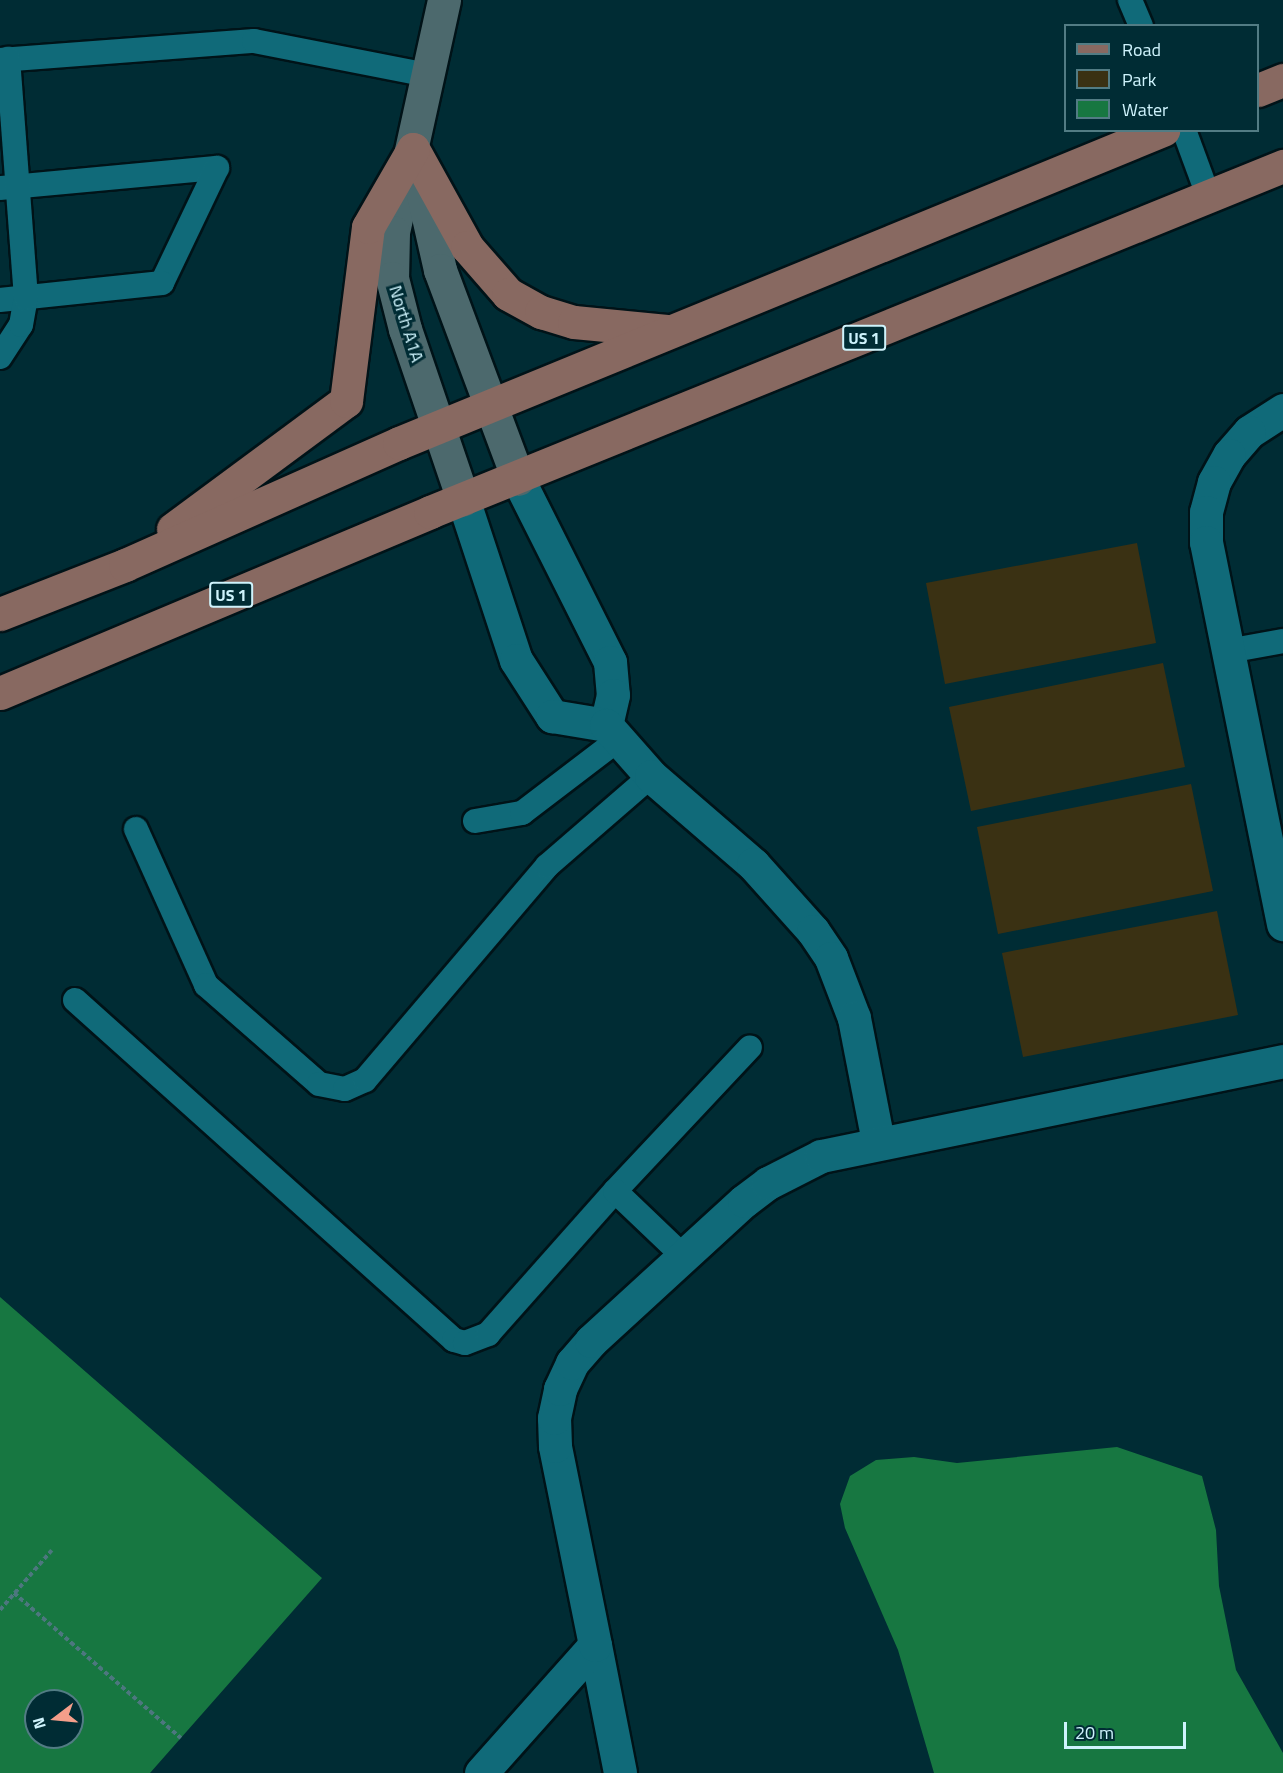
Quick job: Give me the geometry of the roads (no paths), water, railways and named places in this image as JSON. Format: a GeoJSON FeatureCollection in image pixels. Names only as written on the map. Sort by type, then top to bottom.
{"type":"FeatureCollection","features":[{"type":"Feature","properties":{"kind":"main road"},"geometry":{"type":"LineString","coordinates":[[1259,89],[1283,80]]}},
{"type":"Feature","properties":{"kind":"main road"},"geometry":{"type":"LineString","coordinates":[[0,614],[125,565],[440,427],[1158,132]]}},
{"type":"Feature","properties":{"kind":"main road"},"geometry":{"type":"LineString","coordinates":[[413,149],[467,247],[508,294],[541,312],[574,322],[672,332]]}},
{"type":"Feature","properties":{"kind":"main road"},"geometry":{"type":"LineString","coordinates":[[125,565],[346,401],[368,227],[413,149]]}},
{"type":"Feature","properties":{"kind":"main road","name":"US 1"},"geometry":{"type":"LineString","coordinates":[[0,693],[464,499],[518,479],[1283,166]]}},
{"type":"Feature","properties":{"kind":"street","name":"North A1A"},"geometry":{"type":"LineString","coordinates":[[444,0],[393,232],[392,278],[405,329],[464,499]]}},
{"type":"Feature","properties":{"kind":"street","name":"North A1A"},"geometry":{"type":"LineString","coordinates":[[413,149],[440,270],[518,479]]}},
{"type":"Feature","properties":{"kind":"street"},"geometry":{"type":"LineString","coordinates":[[1283,410],[1249,432],[1228,455],[1214,482],[1206,512],[1206,542],[1283,924]]}},
{"type":"Feature","properties":{"kind":"street"},"geometry":{"type":"LineString","coordinates":[[518,479],[610,663],[614,696],[613,732]]}},
{"type":"Feature","properties":{"kind":"street"},"geometry":{"type":"LineString","coordinates":[[464,499],[516,660],[552,716],[613,732],[651,776],[753,864],[813,931],[831,958],[854,1018],[878,1142]]}},
{"type":"Feature","properties":{"kind":"street"},"geometry":{"type":"LineString","coordinates":[[620,1773],[555,1446],[554,1418],[560,1389],[572,1363],[591,1341],[683,1256],[768,1183],[821,1156],[878,1142],[1283,1061]]}},
{"type":"Feature","properties":{"kind":"street"},"geometry":{"type":"LineString","coordinates":[[481,1773],[595,1645]]}},
{"type":"Feature","properties":{"kind":"lane"},"geometry":{"type":"LineString","coordinates":[[1130,0],[1139,24]]}},
{"type":"Feature","properties":{"kind":"lane"},"geometry":{"type":"LineString","coordinates":[[0,357],[21,325],[26,298],[9,187],[4,59],[255,41],[428,75]]}},
{"type":"Feature","properties":{"kind":"lane"},"geometry":{"type":"LineString","coordinates":[[1185,132],[1209,198]]}},
{"type":"Feature","properties":{"kind":"lane"},"geometry":{"type":"LineString","coordinates":[[0,300],[162,283],[217,168],[9,187]]}},
{"type":"Feature","properties":{"kind":"lane"},"geometry":{"type":"LineString","coordinates":[[1228,651],[1283,641]]}},
{"type":"Feature","properties":{"kind":"lane"},"geometry":{"type":"LineString","coordinates":[[475,820],[522,813],[613,732]]}},
{"type":"Feature","properties":{"kind":"lane"},"geometry":{"type":"LineString","coordinates":[[136,829],[206,985],[319,1084],[345,1089],[365,1080],[547,866],[651,776]]}},
{"type":"Feature","properties":{"kind":"lane"},"geometry":{"type":"LineString","coordinates":[[75,1000],[454,1340],[479,1341],[488,1334],[615,1191],[750,1047]]}},
{"type":"Feature","properties":{"kind":"lane"},"geometry":{"type":"LineString","coordinates":[[615,1191],[683,1256]]}},
{"type":"Feature","properties":{"kind":"water"},"geometry":{"type":"Polygon","coordinates":[[[0,1297],[322,1578],[150,1773],[0,1773],[0,1297]]]}},
{"type":"Feature","properties":{"kind":"water"},"geometry":{"type":"Polygon","coordinates":[[[1117,1447],[1202,1476],[1216,1530],[1219,1586],[1236,1670],[1283,1753],[1283,1773],[934,1773],[898,1650],[845,1528],[840,1504],[850,1476],[876,1460],[914,1457],[957,1463],[1117,1447]]]}}]}
